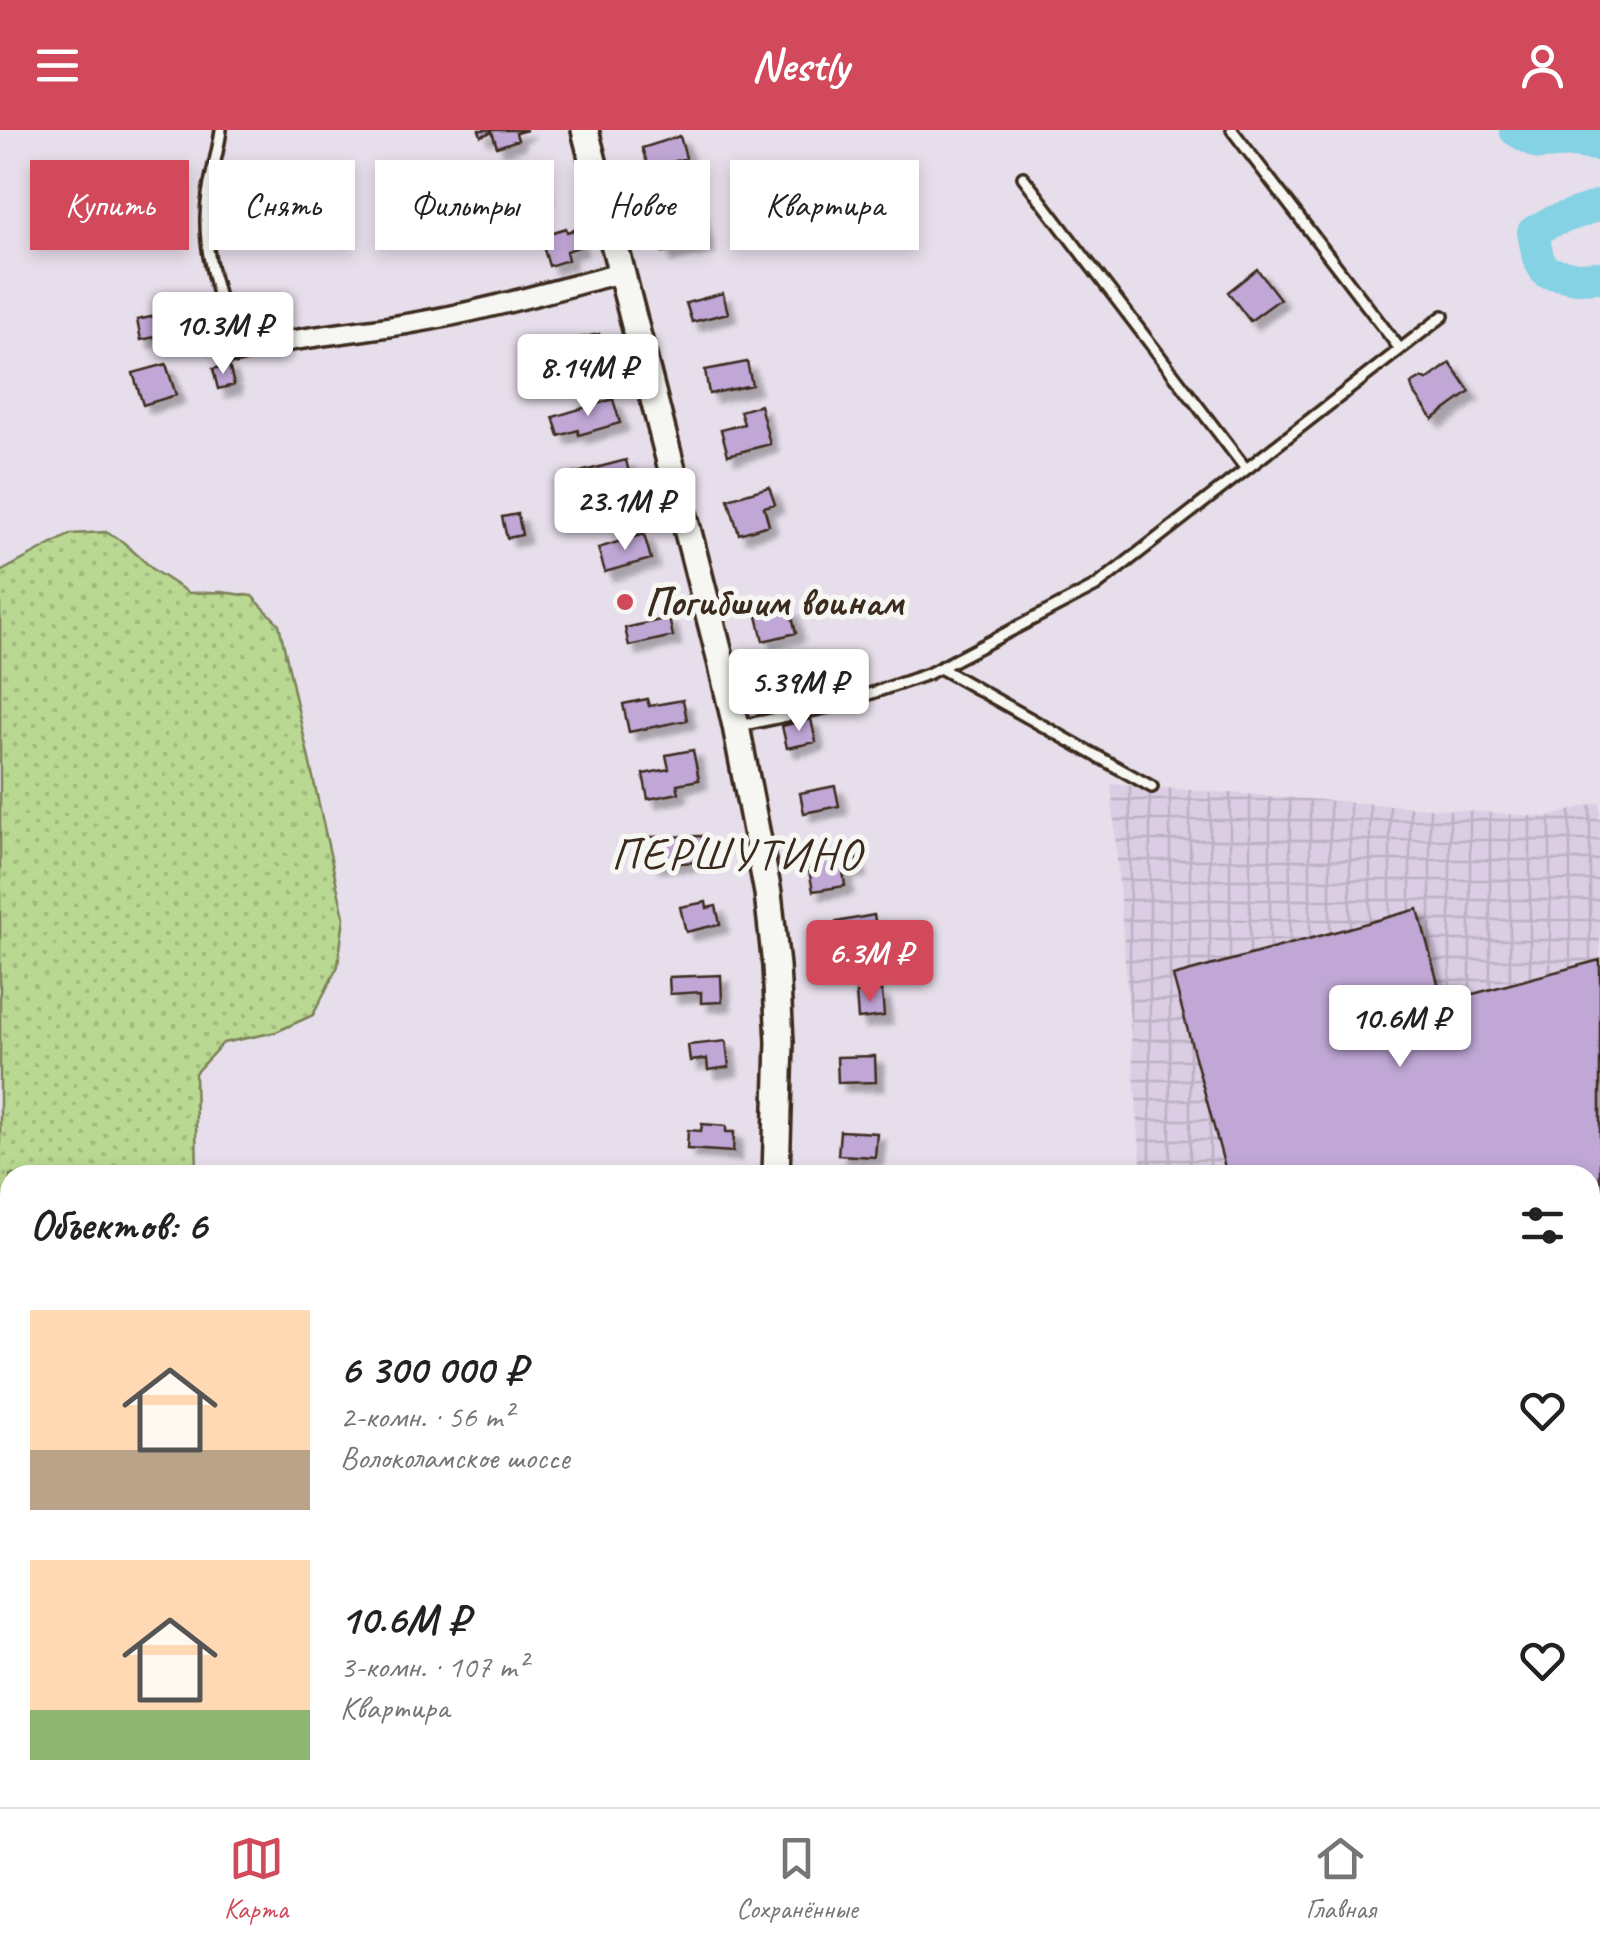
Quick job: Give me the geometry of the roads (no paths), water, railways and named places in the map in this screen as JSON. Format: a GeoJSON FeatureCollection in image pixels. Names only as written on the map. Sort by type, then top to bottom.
{"type":"FeatureCollection","features":[{"type":"Feature","properties":{"kind":"street"},"geometry":{"type":"LineString","coordinates":[[585,130],[736,726],[768,893],[780,1042],[776,1165]]}},
{"type":"Feature","properties":{"kind":"street"},"geometry":{"type":"LineString","coordinates":[[235,352],[472,312],[621,273]]}},
{"type":"Feature","properties":{"kind":"lane"},"geometry":{"type":"LineString","coordinates":[[221,130],[206,223],[209,258],[235,352]]}},
{"type":"Feature","properties":{"kind":"lane"},"geometry":{"type":"LineString","coordinates":[[1232,130],[1400,349]]}},
{"type":"Feature","properties":{"kind":"lane"},"geometry":{"type":"LineString","coordinates":[[1023,177],[1246,469]]}},
{"type":"Feature","properties":{"kind":"lane"},"geometry":{"type":"LineString","coordinates":[[736,726],[834,706],[915,679],[1096,586],[1443,316]]}},
{"type":"Feature","properties":{"kind":"lane"},"geometry":{"type":"LineString","coordinates":[[940,668],[1152,788]]}},
{"type":"Feature","properties":{"kind":"waterway"},"geometry":{"type":"LineString","coordinates":[[1515,130],[1540,144],[1574,142],[1600,146]]}},
{"type":"Feature","properties":{"kind":"waterway"},"geometry":{"type":"LineString","coordinates":[[1600,205],[1533,232],[1538,258],[1546,272],[1577,278],[1600,277]]}},
{"type":"Feature","properties":{"kind":"place","name":"Погибшим воинам"},"geometry":{"type":"Point","coordinates":[625,602]}},
{"type":"Feature","properties":{"kind":"district","name":"ПЕРШУТИНО"},"geometry":{"type":"Point","coordinates":[737,854]}}]}
